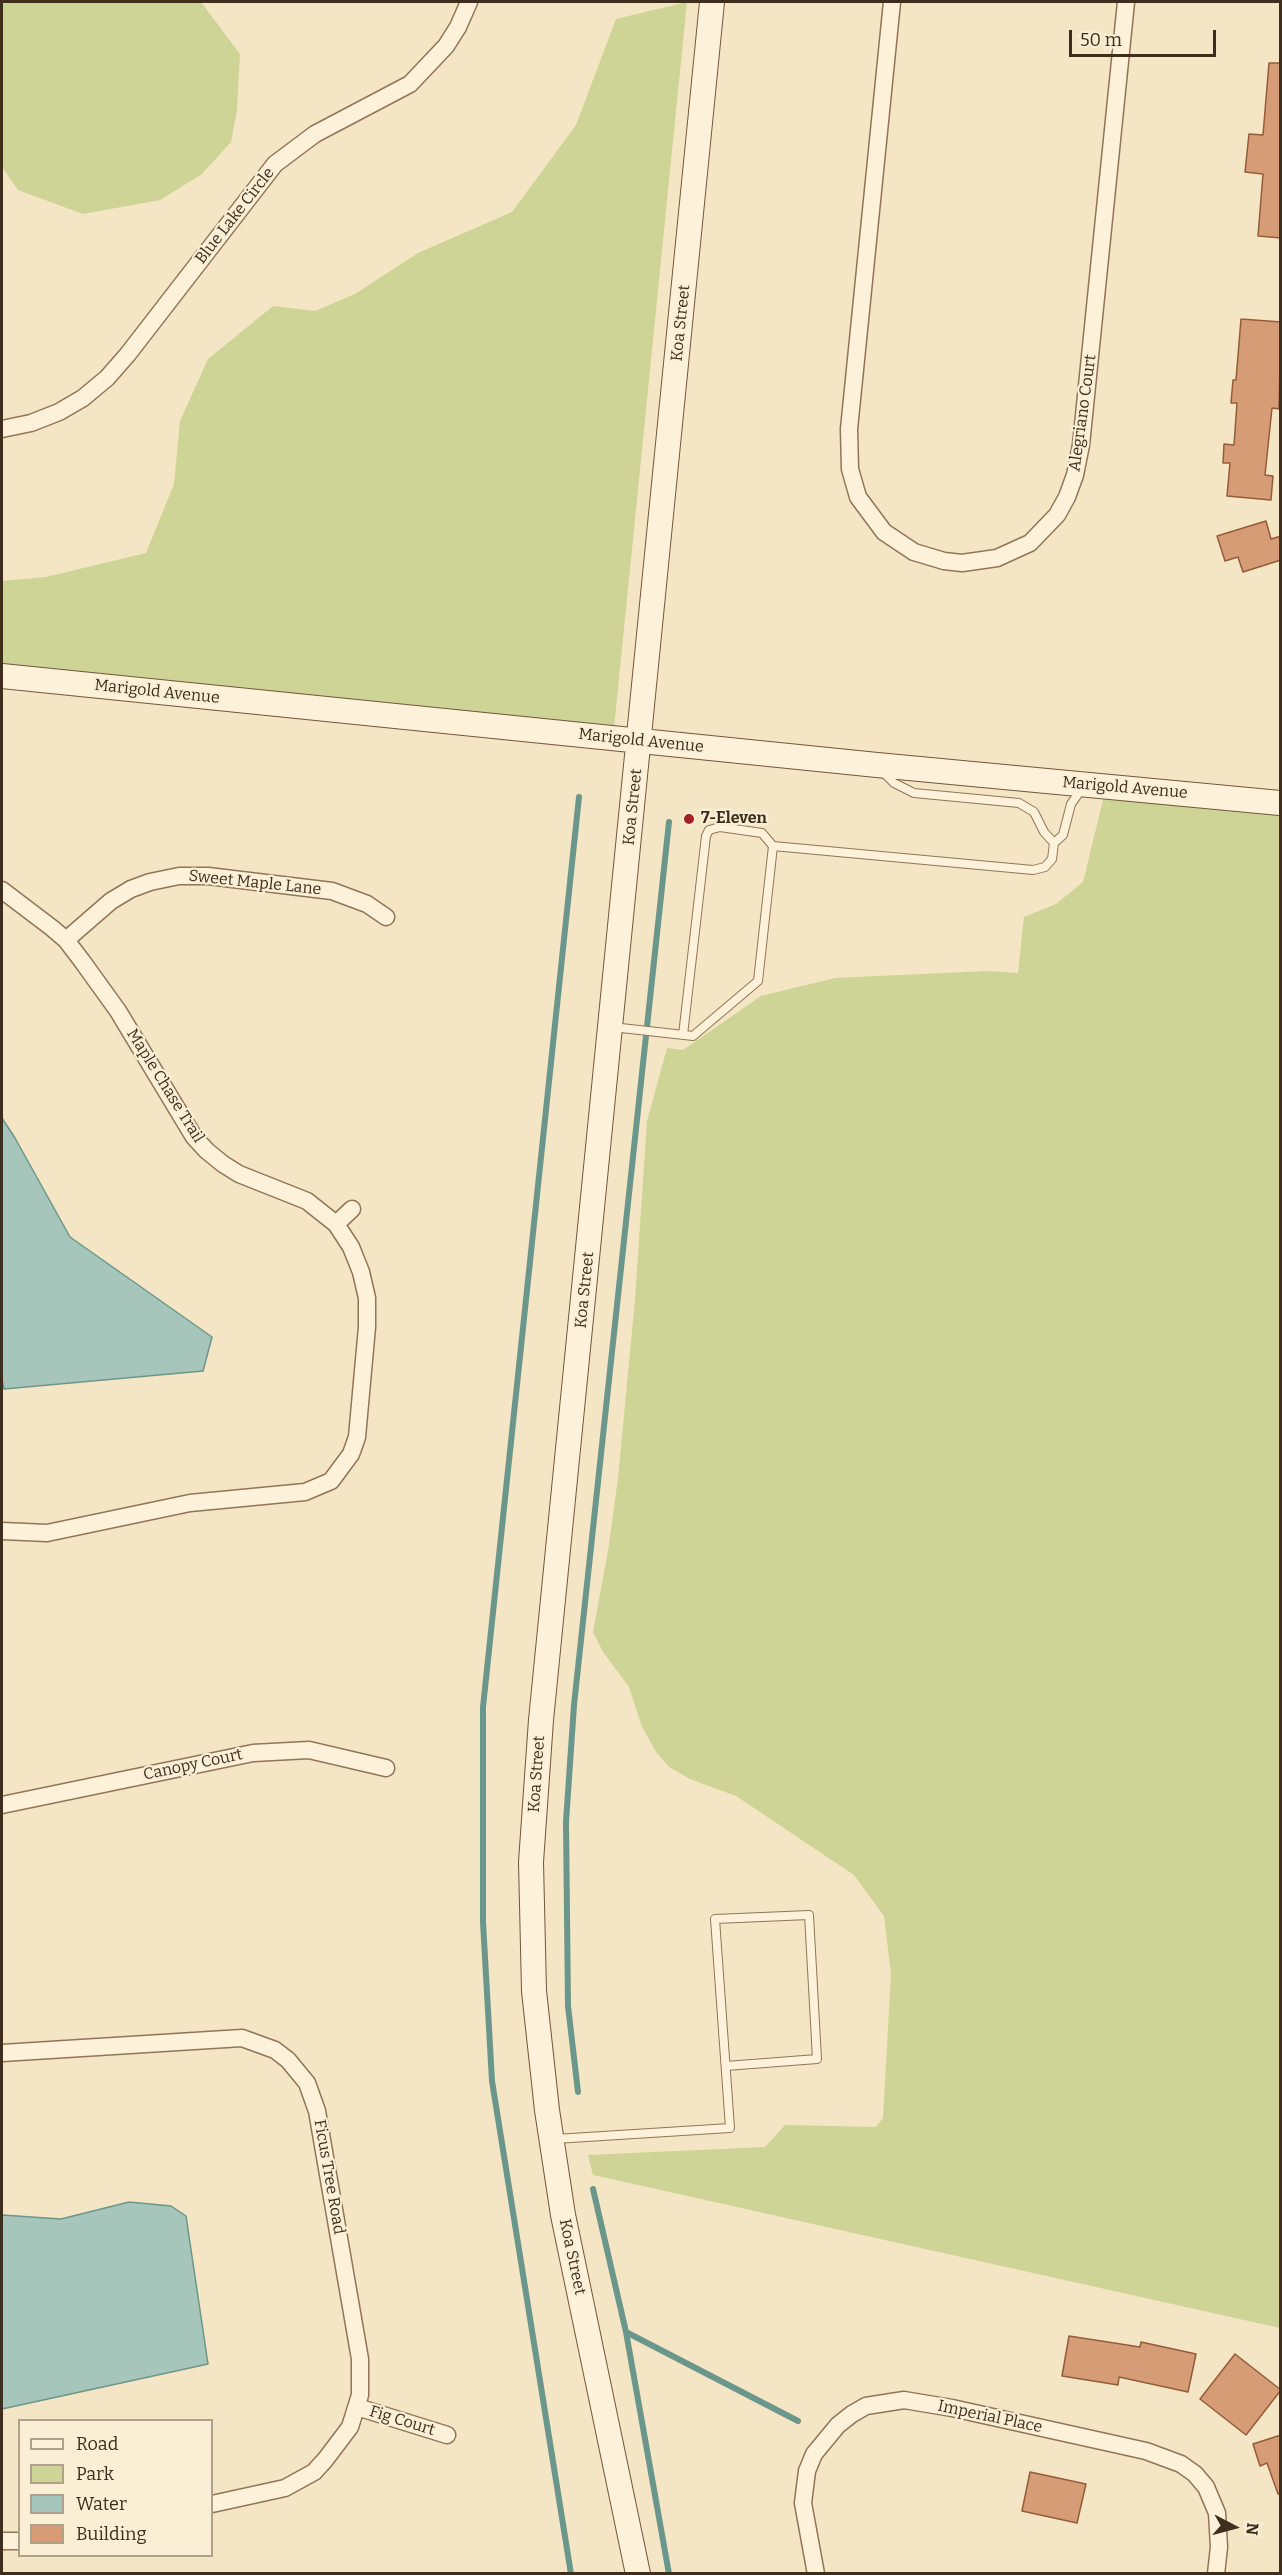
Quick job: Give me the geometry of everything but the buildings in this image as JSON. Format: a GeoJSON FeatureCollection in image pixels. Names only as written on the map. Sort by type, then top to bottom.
{"type":"FeatureCollection","features":[{"type":"Feature","properties":{"kind":"main road","name":"Koa Street"},"geometry":{"type":"LineString","coordinates":[[638,2574],[563,2215],[534,1991],[531,1862],[541,1720],[712,2]]}},
{"type":"Feature","properties":{"kind":"main road","name":"Marigold Avenue"},"geometry":{"type":"LineString","coordinates":[[2,676],[877,765],[1281,803]]}},
{"type":"Feature","properties":{"kind":"street","name":"Blue Lake Circle"},"geometry":{"type":"LineString","coordinates":[[2,429],[31,423],[59,412],[83,398],[107,378],[275,164],[315,134],[410,84],[446,46],[458,27],[469,2]]}},
{"type":"Feature","properties":{"kind":"street","name":"Alegriano Court"},"geometry":{"type":"LineString","coordinates":[[892,2],[849,429],[850,469],[858,497],[872,519],[884,532],[914,552],[944,561],[963,563],[997,558],[1030,543],[1057,515],[1076,475],[1081,445],[1126,2]]}},
{"type":"Feature","properties":{"kind":"street","name":"Sweet Maple Lane"},"geometry":{"type":"LineString","coordinates":[[66,940],[111,901],[131,889],[179,876],[208,876],[332,891],[367,904],[386,917]]}},
{"type":"Feature","properties":{"kind":"street","name":"Maple Chase Trail"},"geometry":{"type":"LineString","coordinates":[[2,890],[66,940],[118,1011],[200,1144],[230,1169],[307,1201],[336,1224],[351,1247],[361,1272],[366,1298],[367,1327],[357,1437],[351,1454],[331,1481],[305,1492],[190,1503],[54,1532],[30,1534],[2,1531]]}},
{"type":"Feature","properties":{"kind":"street"},"geometry":{"type":"LineString","coordinates":[[336,1224],[352,1209]]}},
{"type":"Feature","properties":{"kind":"street","name":"Canopy Court"},"geometry":{"type":"LineString","coordinates":[[2,1805],[253,1753],[309,1750],[386,1768]]}},
{"type":"Feature","properties":{"kind":"street","name":"Ficus Tree Road"},"geometry":{"type":"LineString","coordinates":[[2,2053],[242,2038],[260,2043],[288,2060],[307,2083],[317,2111],[360,2359],[360,2395],[350,2427],[339,2444],[314,2472],[285,2488],[213,2504]]}},
{"type":"Feature","properties":{"kind":"street","name":"Imperial Place"},"geometry":{"type":"LineString","coordinates":[[816,2574],[803,2503],[807,2471],[814,2454],[837,2425],[852,2414],[866,2406],[904,2400],[952,2408],[1146,2451],[1181,2464],[1195,2474],[1206,2487],[1217,2513],[1219,2547],[1216,2574]]}},
{"type":"Feature","properties":{"kind":"street","name":"Fig Court"},"geometry":{"type":"LineString","coordinates":[[357,2407],[447,2435]]}},
{"type":"Feature","properties":{"kind":"street"},"geometry":{"type":"LineString","coordinates":[[2,2541],[18,2541]]}},
{"type":"Feature","properties":{"kind":"lane"},"geometry":{"type":"LineString","coordinates":[[877,765],[894,783],[914,793],[1019,803],[1034,812],[1044,832],[1054,843]]}},
{"type":"Feature","properties":{"kind":"lane"},"geometry":{"type":"LineString","coordinates":[[772,846],[1033,870],[1045,867],[1052,859],[1054,843],[1063,835],[1071,804],[1086,784]]}},
{"type":"Feature","properties":{"kind":"lane"},"geometry":{"type":"LineString","coordinates":[[611,1027],[683,1035],[693,1036],[758,981],[772,846],[762,832],[720,826],[710,830],[706,836],[683,1035]]}},
{"type":"Feature","properties":{"kind":"lane"},"geometry":{"type":"LineString","coordinates":[[552,2140],[730,2128],[715,1920],[809,1916],[817,2059],[726,2066]]}},
{"type":"Feature","properties":{"kind":"green space"},"geometry":{"type":"Polygon","coordinates":[[[2,2],[201,2],[240,54],[237,110],[231,142],[202,174],[160,200],[83,214],[18,190],[2,167],[2,2]]]}},
{"type":"Feature","properties":{"kind":"green space"},"geometry":{"type":"Polygon","coordinates":[[[687,2],[614,728],[2,665],[2,581],[46,577],[146,553],[174,484],[180,421],[208,359],[273,306],[315,311],[355,294],[418,253],[512,212],[576,125],[616,19],[687,2]]]}},
{"type":"Feature","properties":{"kind":"green space"},"geometry":{"type":"Polygon","coordinates":[[[1104,796],[1280,813],[1280,2328],[593,2175],[588,2155],[765,2147],[785,2125],[876,2127],[883,2118],[891,1974],[884,1916],[854,1875],[736,1796],[690,1779],[669,1767],[656,1752],[642,1727],[629,1687],[603,1652],[593,1632],[608,1551],[618,1478],[635,1300],[647,1121],[667,1048],[683,1050],[761,996],[835,978],[987,971],[1018,973],[1024,917],[1056,904],[1083,882],[1104,796]]]}},
{"type":"Feature","properties":{"kind":"water"},"geometry":{"type":"Polygon","coordinates":[[[2,1118],[70,1237],[212,1337],[203,1371],[4,1389],[2,1379],[2,1118]]]}},
{"type":"Feature","properties":{"kind":"water"},"geometry":{"type":"Polygon","coordinates":[[[129,2202],[171,2206],[186,2216],[208,2364],[2,2409],[2,2215],[61,2219],[129,2202]]]}},
{"type":"Feature","properties":{"kind":"waterway"},"geometry":{"type":"LineString","coordinates":[[571,2574],[492,2081],[483,1922],[483,1707],[579,797]]}},
{"type":"Feature","properties":{"kind":"waterway"},"geometry":{"type":"LineString","coordinates":[[578,2092],[568,2006],[566,1822],[574,1705],[669,822]]}},
{"type":"Feature","properties":{"kind":"waterway"},"geometry":{"type":"LineString","coordinates":[[593,2189],[626,2332],[669,2574]]}},
{"type":"Feature","properties":{"kind":"waterway"},"geometry":{"type":"LineString","coordinates":[[626,2332],[798,2421]]}},
{"type":"Feature","properties":{"kind":"place","name":"7-Eleven"},"geometry":{"type":"Point","coordinates":[689,819]}}]}
